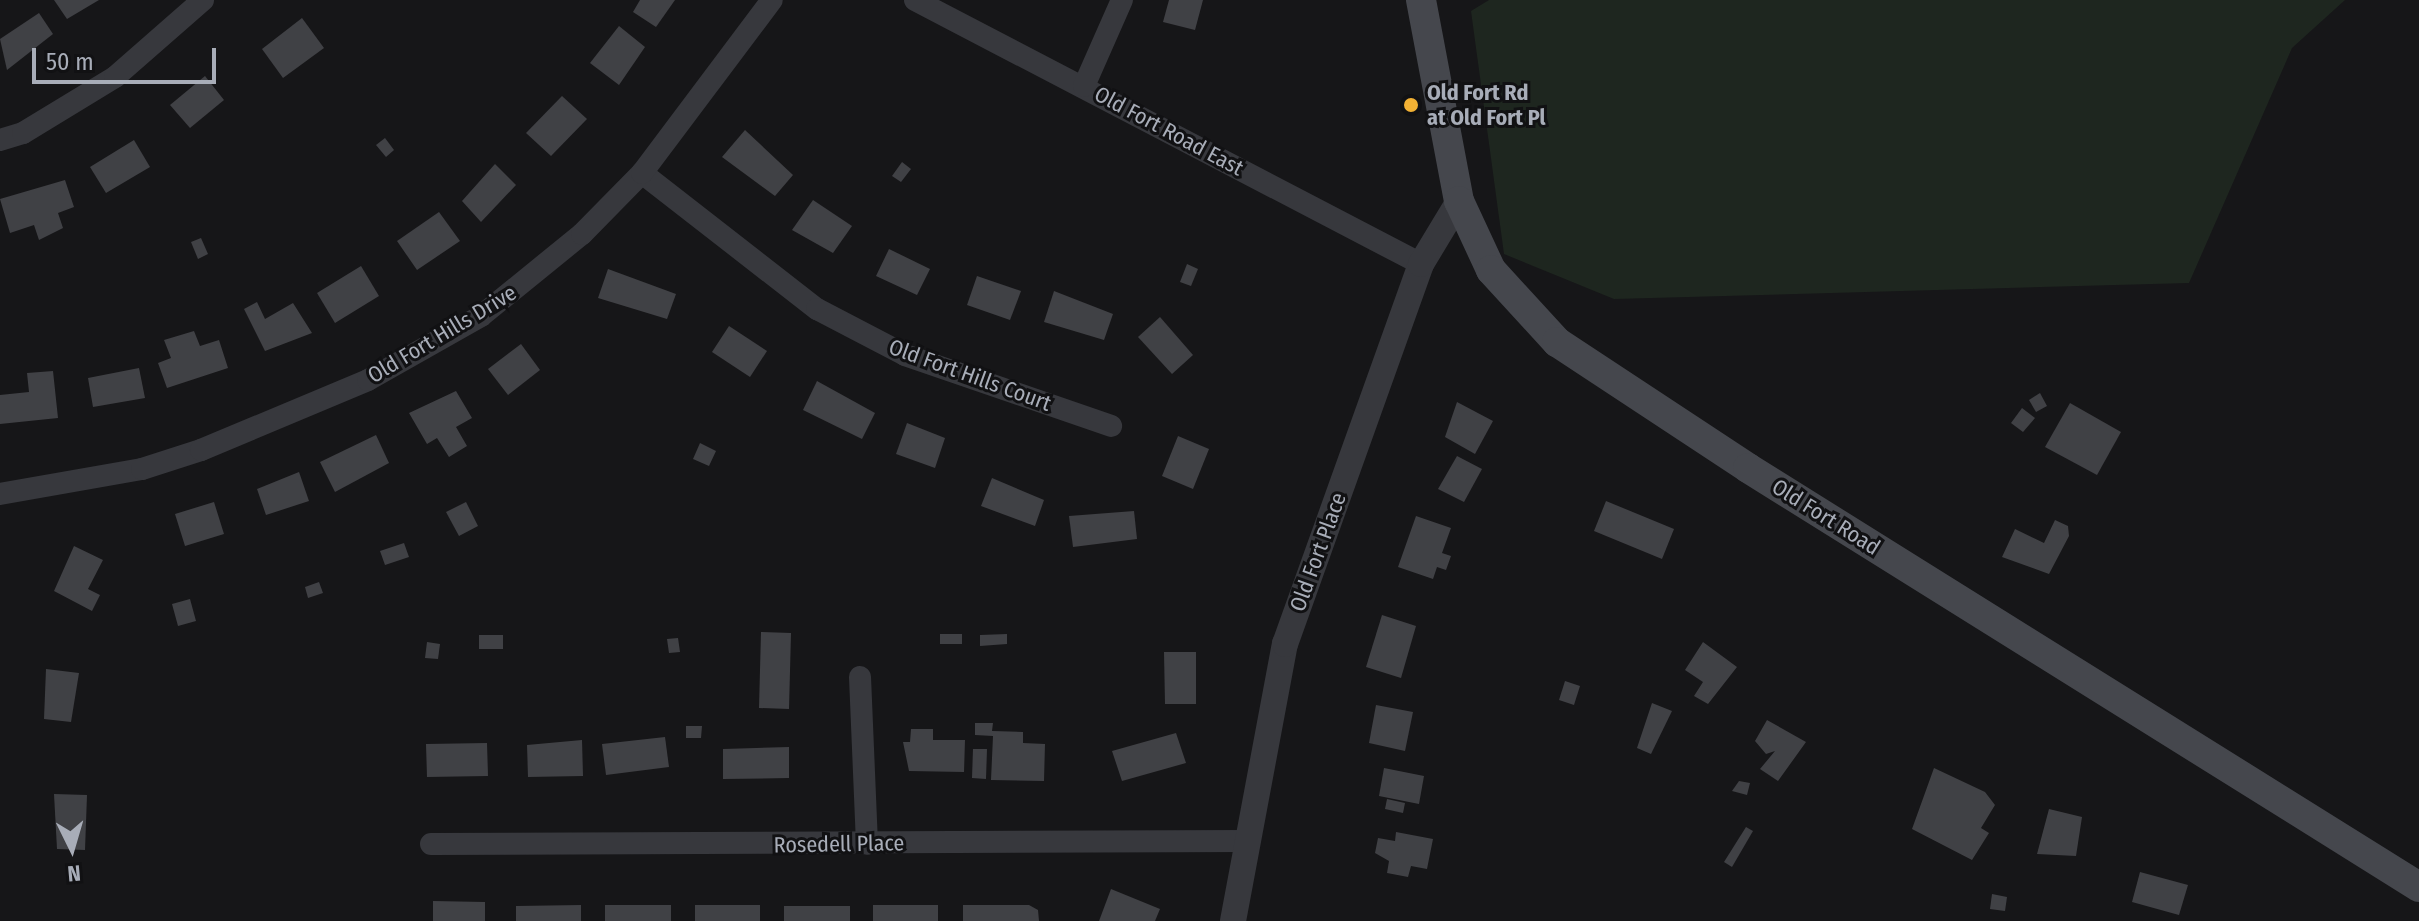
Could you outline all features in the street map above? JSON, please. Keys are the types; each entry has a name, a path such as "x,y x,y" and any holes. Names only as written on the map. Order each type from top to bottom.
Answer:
{"main road":[{"name":"Old Fort Road","path":"1421,0 1459,201 1505,289 1590,366 2419,887"}],"street":[{"path":"0,140 23,133 115,77 203,0"},
{"name":"Old Fort Hills Drive","path":"0,494 142,469 368,380 525,284 642,173 772,0"},
{"name":"Old Fort Road East","path":"915,0 1421,264"},
{"path":"1084,86 1122,0"},
{"name":"Old Fort Hills Court","path":"642,173 817,309 905,355 1111,426"},
{"name":"Old Fort Place","path":"1233,921 1285,644 1421,264 1459,201"},
{"path":"860,677 867,844"},
{"name":"Rosedell Place","path":"431,844 1248,841"}],"shaded area":[{"path":"1489,0 2345,0 2292,48 2189,283 1614,299 1504,254 1471,11"}],"building":[{"path":"54,0 99,0 67,19"},
{"path":"640,0 675,0 656,27 633,12"},
{"path":"1169,0 1203,0 1195,30 1163,22"},
{"path":"39,13 53,34 7,70 0,39"},
{"path":"302,18 324,48 283,78 262,49"},
{"path":"619,26 645,47 619,85 590,63"},
{"path":"205,76 224,100 190,128 170,105"},
{"path":"562,96 587,119 551,156 526,133"},
{"path":"745,130 793,175 775,196 722,157"},
{"path":"385,138 394,150 386,157 376,145"},
{"path":"134,140 150,167 106,193 90,167"},
{"path":"902,162 911,169 901,182 892,176"},
{"path":"495,164 516,185 481,222 462,201"},
{"path":"65,180 74,207 58,213 63,228 39,240 34,225 10,233 0,199"},
{"path":"813,200 852,226 833,253 792,230"},
{"path":"439,212 460,241 417,270 397,241"},
{"path":"201,238 208,254 198,259 191,242"},
{"path":"889,249 930,269 917,295 876,276"},
{"path":"1187,264 1198,269 1191,286 1180,282"},
{"path":"361,266 379,296 335,323 317,293"},
{"path":"608,269 676,294 667,319 598,298"},
{"path":"977,276 1021,291 1010,320 967,305"},
{"path":"1054,291 1113,314 1104,340 1044,322"},
{"path":"257,302 265,319 293,303 312,333 265,351 244,309"},
{"path":"1160,317 1193,355 1172,374 1138,337"},
{"path":"729,326 767,351 750,377 712,352"},
{"path":"194,331 200,346 219,340 228,368 167,388 158,363 171,358 164,340"},
{"path":"521,344 540,370 508,395 488,369"},
{"path":"139,368 145,398 93,407 88,378"},
{"path":"53,371 58,418 0,424 0,395 29,392 27,373"},
{"path":"817,381 875,413 862,439 803,410"},
{"path":"456,391 472,418 456,427 467,446 449,457 437,438 427,444 409,413"},
{"path":"2040,393 2047,406 2036,412 2029,400"},
{"path":"1457,402 1493,421 1475,454 1445,437"},
{"path":"2070,403 2121,432 2097,475 2045,447"},
{"path":"2022,408 2035,418 2023,432 2011,423"},
{"path":"907,423 945,438 935,468 896,454"},
{"path":"376,435 389,463 335,492 320,462"},
{"path":"1178,436 1209,449 1193,489 1162,476"},
{"path":"700,443 716,451 709,466 693,459"},
{"path":"1457,456 1482,469 1464,502 1438,489"},
{"path":"299,472 309,501 266,515 257,489"},
{"path":"992,478 1044,500 1035,526 981,506"},
{"path":"1606,501 1674,529 1662,559 1594,531"},
{"path":"214,502 224,534 185,546 175,514"},
{"path":"466,502 478,526 459,536 446,512"},
{"path":"1134,511 1137,539 1073,547 1069,516"},
{"path":"1416,516 1451,528 1442,553 1451,556 1446,570 1437,567 1433,579 1398,567"},
{"path":"2055,520 2068,526 2069,536 2049,574 2002,557 2015,529 2044,543"},
{"path":"404,543 409,557 385,565 380,551"},
{"path":"74,546 103,560 88,589 100,595 92,611 54,591"},
{"path":"319,582 323,593 308,598 305,587"},
{"path":"190,599 196,621 178,626 172,604"},
{"path":"1382,615 1416,626 1401,678 1366,667"},
{"path":"761,632 791,633 789,709 759,708"},
{"path":"940,634 962,634 962,644 940,644"},
{"path":"1007,634 1007,644 980,646 980,635"},
{"path":"479,635 503,635 503,649 479,649"},
{"path":"678,638 680,652 669,653 667,639"},
{"path":"427,642 440,644 438,659 425,658"},
{"path":"1703,642 1737,667 1708,704 1694,696 1703,682 1685,670"},
{"path":"1164,652 1196,652 1196,704 1165,704"},
{"path":"46,669 79,673 71,722 44,719"},
{"path":"1565,681 1580,686 1574,705 1559,700"},
{"path":"1652,703 1672,711 1651,754 1637,748"},
{"path":"1376,705 1413,712 1405,751 1369,743"},
{"path":"1767,720 1806,742 1778,781 1760,769 1775,751 1766,754 1755,741"},
{"path":"975,723 993,723 992,731 1023,732 1023,743 1045,744 1044,781 991,780 993,736 975,735"},
{"path":"686,726 702,726 701,738 686,738"},
{"path":"911,729 933,729 933,740 965,740 964,772 909,771 903,742 910,742"},
{"path":"1176,733 1186,763 1122,781 1112,751"},
{"path":"665,737 669,767 606,775 602,744"},
{"path":"582,740 583,776 528,777 527,745"},
{"path":"487,743 488,776 427,777 426,744"},
{"path":"789,747 789,778 723,779 723,749"},
{"path":"973,749 987,749 986,779 972,778"},
{"path":"1384,768 1424,776 1419,804 1379,796"},
{"path":"1934,768 1985,792 1995,805 1981,828 1989,833 1972,860 1912,829"},
{"path":"1739,781 1750,783 1747,795 1732,791"},
{"path":"54,794 87,795 85,850 57,849"},
{"path":"1387,799 1405,803 1403,813 1385,809"},
{"path":"2049,809 2082,817 2076,856 2037,854"},
{"path":"1746,827 1753,831 1732,867 1724,862"},
{"path":"1396,832 1433,839 1427,869 1411,866 1408,877 1387,873 1389,861 1375,853 1378,838 1395,841"},
{"path":"2140,872 2188,885 2179,915 2132,902"},
{"path":"1111,889 1160,909 1155,921 1099,921"},
{"path":"1992,894 2007,897 2005,911 1990,909"},
{"path":"433,901 485,902 485,921 433,921"},
{"path":"581,905 581,921 516,921 516,906"},
{"path":"605,905 671,905 671,921 605,921"},
{"path":"695,905 760,905 760,921 695,921"},
{"path":"873,905 938,905 938,921 873,921"},
{"path":"963,905 1029,905 1038,910 1039,921 963,921"},
{"path":"784,906 850,906 850,921 784,921"}],"place":[{"name":"Old Fort Rd at Old Fort Pl","path":"1411,105"}]}
